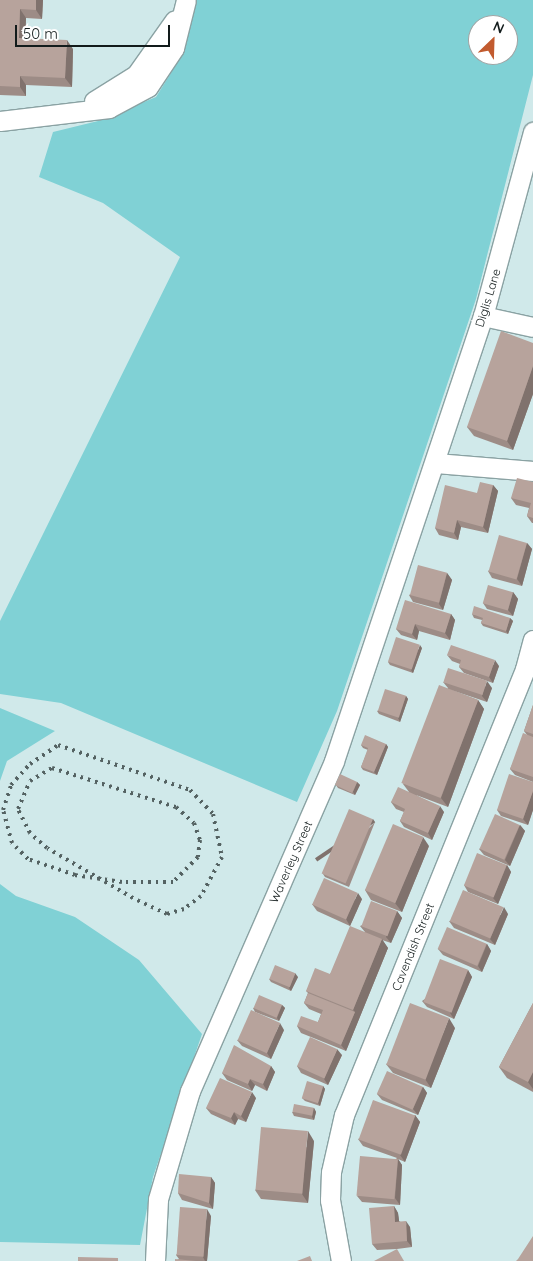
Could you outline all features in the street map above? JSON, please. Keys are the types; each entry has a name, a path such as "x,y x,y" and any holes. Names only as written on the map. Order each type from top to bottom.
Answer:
{"street":[{"path":"0,121 109,108 148,87 174,48 185,0"},
{"name":"Diglis Lane","path":"436,463 483,316 533,132"},
{"path":"483,316 533,327"},
{"path":"436,463 533,471"},
{"name":"Waverley Street","path":"155,1261 158,1199 190,1090 334,761 381,612 436,463"},
{"name":"Cavendish Street","path":"341,1261 330,1200 331,1172 344,1115 526,668 533,640"}],"shaded area":[{"path":"197,0 533,0 533,75 476,299 337,711 297,802 61,703 0,694 0,621 180,257 103,203 39,177 53,132 98,121 156,97 184,52"},
{"path":"0,708 55,731 7,761 0,781"},
{"path":"0,884 16,896 75,917 139,960 202,1034 153,1177 140,1245 0,1242"}],"building":[{"path":"0,0 36,0 36,10 20,9 19,38 67,40 65,78 20,76 20,87 0,86"},
{"path":"501,331 533,343 533,366 507,441 467,427"},
{"path":"517,478 533,482 533,518 527,516 531,503 511,498"},
{"path":"480,482 493,485 483,527 457,520 454,533 435,528 445,485 477,493"},
{"path":"499,535 527,543 516,580 489,572"},
{"path":"418,565 447,573 439,603 410,595"},
{"path":"488,585 513,592 508,610 483,603"},
{"path":"405,600 451,614 445,633 415,624 412,634 396,629"},
{"path":"474,606 510,618 506,631 481,623 483,618 472,614"},
{"path":"396,637 420,645 412,669 388,662"},
{"path":"451,645 495,660 489,677 459,667 461,660 447,655"},
{"path":"448,668 487,681 482,695 443,682"},
{"path":"439,685 478,700 441,798 401,783"},
{"path":"385,689 406,696 399,718 378,711"},
{"path":"533,705 533,734 524,731"},
{"path":"523,733 533,737 533,777 510,769"},
{"path":"365,735 386,744 374,772 361,767 368,748 361,745"},
{"path":"340,774 357,782 352,793 335,785"},
{"path":"509,774 533,782 533,791 523,819 497,810"},
{"path":"398,787 440,806 428,833 400,821 405,809 391,802"},
{"path":"349,809 373,819 346,884 322,873"},
{"path":"495,814 520,825 504,860 480,849"},
{"path":"393,824 423,837 395,903 365,890"},
{"path":"477,853 507,865 494,897 464,885"},
{"path":"324,878 358,893 346,920 312,904"},
{"path":"463,890 504,907 490,938 450,921"},
{"path":"371,901 397,911 387,936 361,926"},
{"path":"350,926 382,939 353,1010 306,991 315,968 330,974"},
{"path":"447,927 487,944 477,966 438,949"},
{"path":"440,959 468,970 452,1013 424,1002"},
{"path":"275,965 295,973 290,987 269,979"},
{"path":"308,993 355,1012 341,1045 297,1026 301,1016 318,1022 323,1010 304,1003"},
{"path":"259,995 282,1005 277,1018 254,1008"},
{"path":"410,1003 449,1018 426,1080 386,1065"},
{"path":"533,1003 533,1072 528,1082 499,1067"},
{"path":"251,1010 280,1023 267,1053 238,1040"},
{"path":"310,1037 337,1049 324,1078 297,1066"},
{"path":"234,1045 271,1066 263,1084 250,1079 248,1084 222,1073"},
{"path":"387,1071 423,1087 412,1110 377,1094"},
{"path":"220,1078 252,1092 241,1116 234,1112 231,1118 206,1108"},
{"path":"307,1081 323,1086 318,1103 302,1098"},
{"path":"373,1100 415,1115 401,1155 359,1139"},
{"path":"294,1104 314,1108 312,1116 292,1112"},
{"path":"261,1127 308,1131 302,1194 256,1190"},
{"path":"360,1156 398,1159 394,1199 357,1196"},
{"path":"179,1174 211,1177 209,1203 178,1193"},
{"path":"394,1206 395,1222 406,1221 407,1241 372,1244 369,1208"},
{"path":"180,1207 207,1209 204,1257 177,1255"},
{"path":"533,1236 533,1261 516,1261 518,1259"},
{"path":"397,1249 404,1261 374,1261"},
{"path":"310,1256 312,1261 297,1261"},
{"path":"78,1257 118,1258 118,1261 78,1261"},
{"path":"175,1259 196,1261 175,1261"}],"railway":[{"path":"133,898 47,848 30,833 18,809 30,781 52,768 176,807 194,823 200,840 198,857 173,882 122,882 75,875 28,859 12,843 3,810 11,785 30,764 58,745 190,790 213,814 222,857 201,896 184,909 167,914 133,898"}]}
